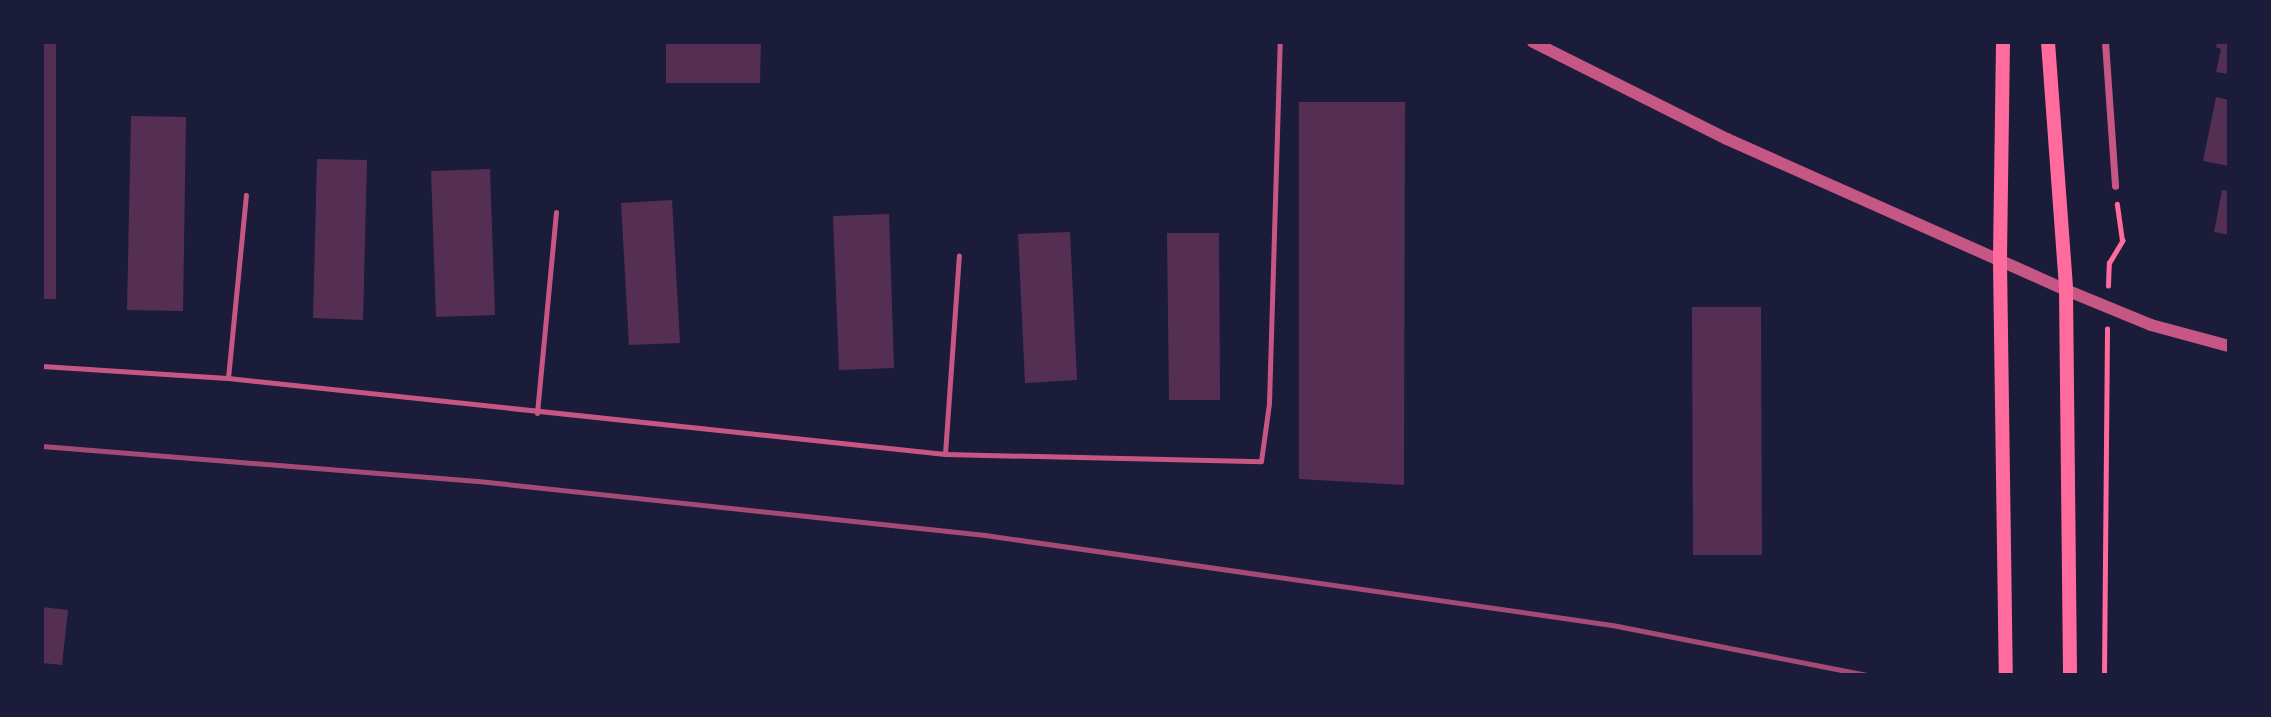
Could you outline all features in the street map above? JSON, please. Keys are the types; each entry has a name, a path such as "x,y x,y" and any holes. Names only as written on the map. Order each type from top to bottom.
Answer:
{"main road":[{"path":"2003,42 2000,261 2006,675"},
{"path":"2048,42 2066,290 2070,675"}],"street":[{"path":"1533,42 1727,139 2066,290 2151,325 2229,346"},
{"path":"2105,42 2115,186"}],"lane":[{"path":"42,366 228,378 537,413 945,454 1261,461 1269,402 1280,42"},
{"path":"228,378 246,195"},
{"path":"537,413 556,212"},
{"path":"945,454 959,255"}],"path":[{"path":"2104,675 2107,307 2109,263 2122,241 2115,186"}],"building":[{"path":"42,42 56,42 56,299 42,299"},
{"path":"666,42 761,42 760,83 666,83"},
{"path":"2217,42 2229,42 2229,74 2216,72 2221,49 2216,47"},
{"path":"2216,97 2229,100 2229,166 2203,161"},
{"path":"1299,102 1405,102 1404,485 1299,479"},
{"path":"131,116 186,117 183,311 127,310"},
{"path":"317,159 367,160 363,320 313,318"},
{"path":"490,169 495,315 436,317 431,171"},
{"path":"2222,190 2229,191 2229,235 2214,232"},
{"path":"672,200 680,343 629,345 621,203"},
{"path":"889,214 894,368 839,370 833,216"},
{"path":"1070,232 1077,380 1025,383 1018,234"},
{"path":"1167,233 1219,233 1220,400 1169,400"},
{"path":"1692,307 1761,307 1762,555 1693,555"},
{"path":"42,607 68,610 62,665 42,663"}],"railway":[{"path":"42,446 478,481 985,535 1612,625 1868,675"}]}
